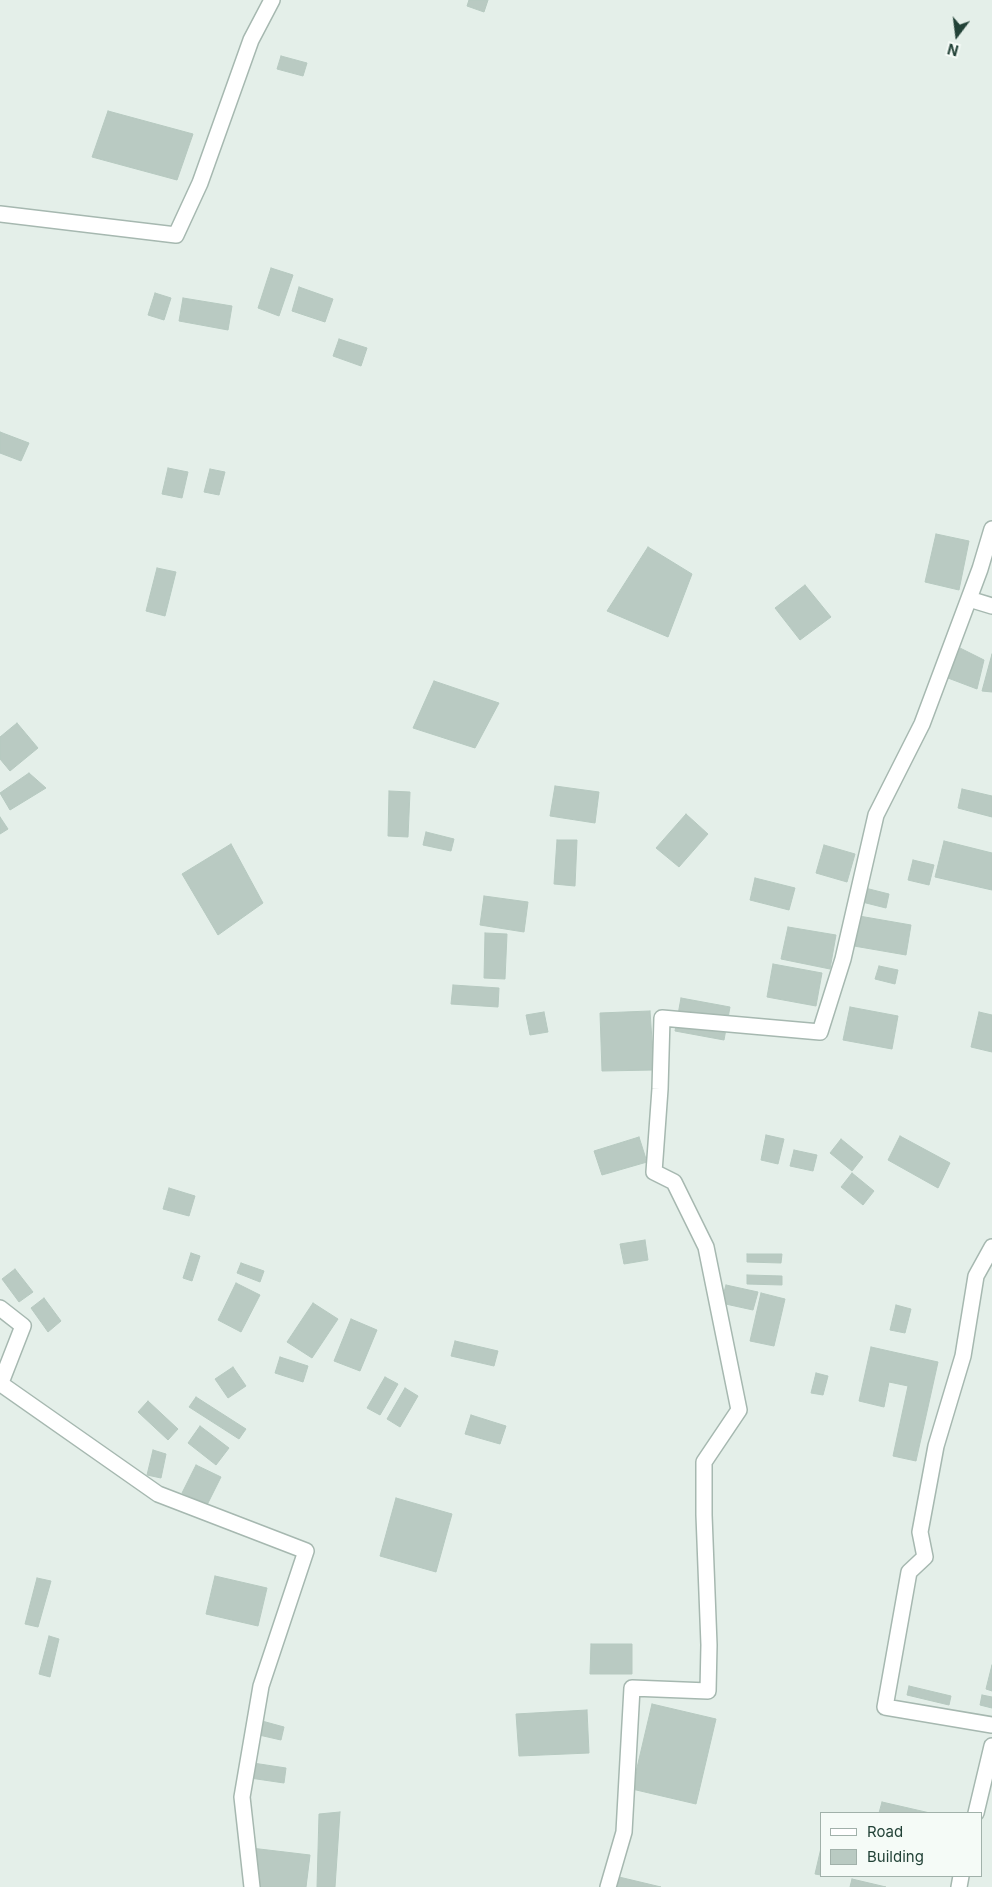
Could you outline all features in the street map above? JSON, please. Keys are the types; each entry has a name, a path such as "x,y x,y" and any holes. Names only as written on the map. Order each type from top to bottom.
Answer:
{"street":[{"path":"0,214 176,235 200,183 252,40 272,0"},
{"path":"608,1887 624,1832 632,1688 708,1691 709,1645 704,1462 739,1410 706,1246 674,1182 654,1172 660,1088 662,1018 820,1032 842,959 876,815 922,724 980,569 992,529"},
{"path":"969,599 992,606"},
{"path":"992,1247 976,1276 963,1356 936,1446 920,1532 925,1558 909,1572 885,1707 992,1725"},
{"path":"0,1308 23,1326 0,1384 158,1494 306,1551 261,1686 242,1797 252,1887"},
{"path":"976,1812 992,1746"}],"building":[{"path":"469,0 488,0 484,12 467,6"},
{"path":"281,56 307,63 303,76 277,69"},
{"path":"108,111 193,134 177,180 92,157"},
{"path":"271,268 293,275 279,316 258,308"},
{"path":"299,287 333,299 325,322 292,311"},
{"path":"155,293 171,298 164,320 148,315"},
{"path":"183,298 232,306 228,330 179,321"},
{"path":"339,339 367,348 361,366 333,356"},
{"path":"0,432 29,443 21,461 0,453"},
{"path":"168,468 188,472 182,498 162,494"},
{"path":"210,469 225,472 219,495 204,492"},
{"path":"936,534 969,541 959,590 925,582"},
{"path":"648,547 692,574 668,637 607,611"},
{"path":"157,568 176,572 165,616 146,611"},
{"path":"805,585 831,617 800,640 775,608"},
{"path":"952,644 984,660 977,689 948,678"},
{"path":"992,654 992,692 982,691"},
{"path":"434,681 499,703 475,748 413,728"},
{"path":"17,723 38,748 10,771 0,759 0,737"},
{"path":"29,773 46,788 10,810 0,793"},
{"path":"555,786 599,792 595,823 550,816"},
{"path":"962,789 992,796 992,817 958,808"},
{"path":"389,791 410,792 408,837 388,836"},
{"path":"686,814 708,834 679,867 656,848"},
{"path":"0,817 8,829 0,834"},
{"path":"426,832 454,839 451,851 423,845"},
{"path":"557,840 577,840 575,886 554,884"},
{"path":"944,841 992,853 992,890 935,877"},
{"path":"231,844 263,903 218,935 182,874"},
{"path":"824,845 855,854 847,882 816,873"},
{"path":"913,860 934,865 929,885 908,880"},
{"path":"755,878 795,888 789,910 750,900"},
{"path":"865,888 889,894 886,908 862,902"},
{"path":"484,896 528,902 524,932 480,925"},
{"path":"859,916 911,925 906,955 854,946"},
{"path":"788,927 836,935 830,969 781,959"},
{"path":"485,933 507,934 505,979 484,978"},
{"path":"773,964 822,973 816,1006 767,997"},
{"path":"879,966 898,970 895,984 875,979"},
{"path":"453,985 499,988 498,1007 451,1004"},
{"path":"681,998 730,1007 724,1040 675,1031"},
{"path":"850,1007 898,1016 892,1049 843,1040"},
{"path":"650,1011 654,1070 602,1071 600,1013"},
{"path":"544,1012 548,1032 530,1035 526,1015"},
{"path":"979,1012 992,1015 992,1052 971,1047"},
{"path":"766,1135 784,1139 778,1164 761,1160"},
{"path":"900,1136 950,1163 938,1188 888,1160"},
{"path":"639,1137 647,1162 602,1175 594,1151"},
{"path":"841,1139 863,1157 852,1171 830,1153"},
{"path":"794,1150 817,1155 813,1171 790,1166"},
{"path":"852,1173 874,1191 863,1205 841,1187"},
{"path":"169,1188 195,1196 189,1216 163,1209"},
{"path":"645,1240 648,1260 624,1264 620,1244"},
{"path":"191,1253 200,1256 192,1281 183,1278"},
{"path":"747,1254 782,1254 781,1263 747,1262"},
{"path":"241,1263 264,1271 260,1282 237,1273"},
{"path":"15,1269 33,1292 19,1302 2,1279"},
{"path":"747,1275 782,1276 782,1285 747,1284"},
{"path":"236,1283 260,1295 241,1332 218,1320"},
{"path":"726,1285 758,1292 753,1310 721,1303"},
{"path":"761,1293 785,1299 774,1346 750,1341"},
{"path":"44,1298 61,1321 48,1332 31,1308"},
{"path":"313,1303 338,1319 312,1358 287,1342"},
{"path":"896,1305 911,1309 905,1333 890,1330"},
{"path":"351,1319 377,1330 360,1371 334,1361"},
{"path":"455,1341 498,1351 494,1366 451,1356"},
{"path":"871,1347 938,1362 916,1461 893,1456 908,1386 889,1382 884,1407 859,1401"},
{"path":"280,1357 308,1366 303,1382 275,1373"},
{"path":"233,1367 246,1386 228,1398 215,1379"},
{"path":"816,1373 828,1376 823,1395 811,1393"},
{"path":"385,1377 398,1384 380,1415 367,1408"},
{"path":"405,1388 418,1396 400,1427 387,1419"},
{"path":"196,1397 246,1429 239,1439 189,1407"},
{"path":"148,1401 178,1429 168,1440 138,1412"},
{"path":"471,1415 506,1426 500,1444 465,1434"},
{"path":"200,1426 229,1448 216,1465 188,1443"},
{"path":"153,1450 166,1454 161,1478 147,1475"},
{"path":"196,1465 221,1477 207,1505 182,1493"},
{"path":"396,1498 452,1514 436,1572 380,1556"},
{"path":"215,1576 267,1588 258,1626 206,1614"},
{"path":"37,1578 51,1581 38,1627 25,1624"},
{"path":"49,1636 59,1639 50,1677 39,1674"},
{"path":"591,1644 632,1644 632,1674 590,1674"},
{"path":"992,1665 992,1691 986,1689"},
{"path":"909,1686 951,1696 949,1705 907,1695"},
{"path":"982,1695 992,1697 992,1708 980,1705"},
{"path":"652,1704 716,1719 696,1804 632,1789"},
{"path":"587,1710 589,1753 519,1756 516,1714"},
{"path":"262,1721 284,1727 281,1740 259,1735"},
{"path":"253,1763 286,1768 284,1783 250,1778"},
{"path":"882,1802 926,1812 879,1812"},
{"path":"340,1812 335,1887 317,1887 319,1814"},
{"path":"251,1848 310,1855 306,1887 246,1887"},
{"path":"820,1852 820,1875 815,1874"},
{"path":"619,1877 661,1887 617,1887"},
{"path":"852,1879 886,1887 850,1887"}]}
